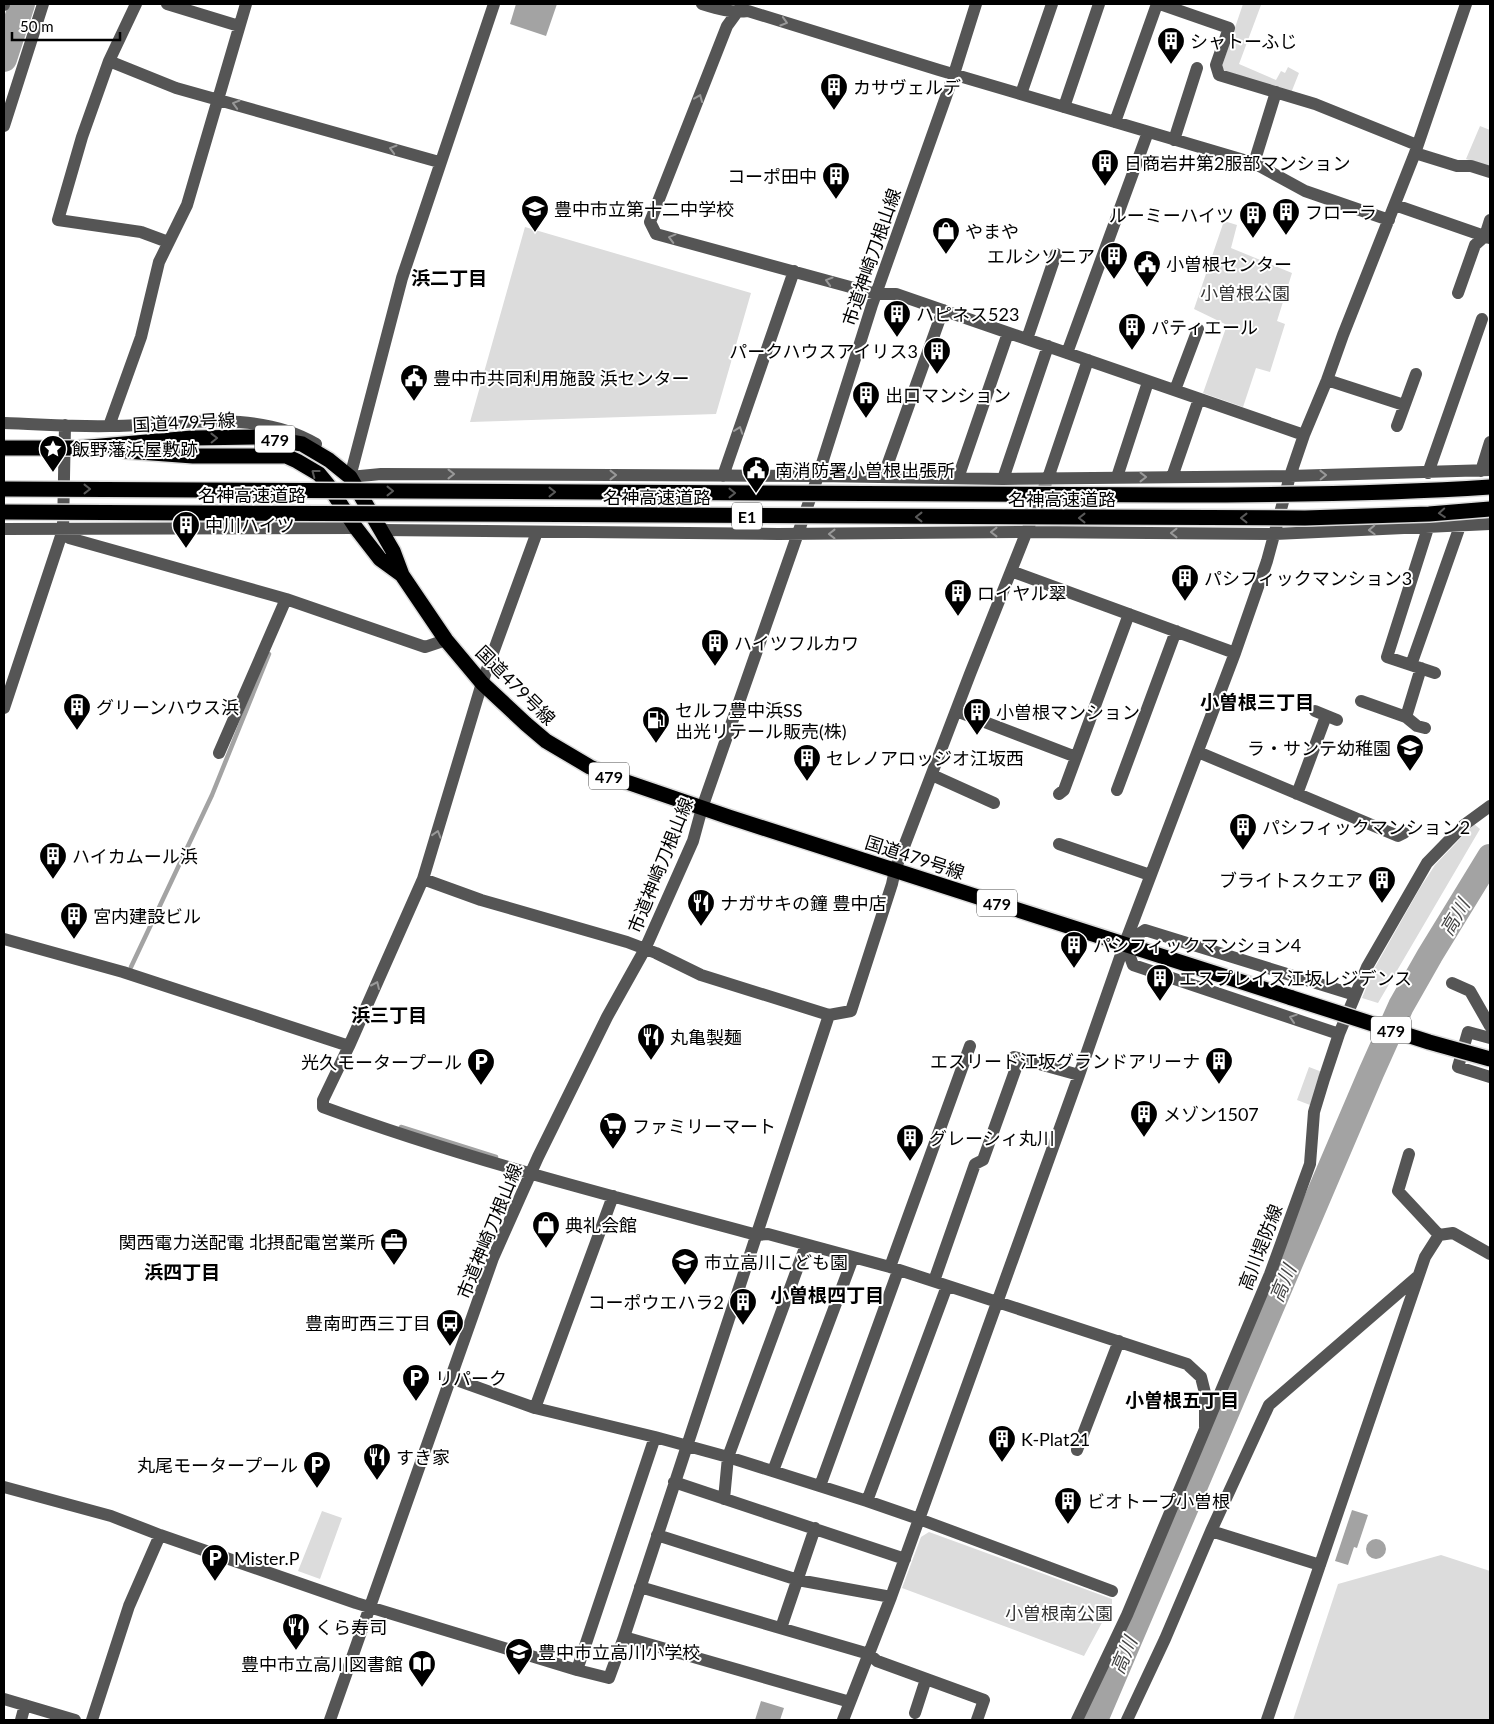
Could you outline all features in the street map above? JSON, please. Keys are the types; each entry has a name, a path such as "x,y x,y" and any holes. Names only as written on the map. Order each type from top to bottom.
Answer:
{"highway":[{"name":"国道479号線","path":"78,448 192,438 263,437 302,444 329,460 350,477 393,551 402,575 446,640 482,683 546,741 590,767 615,778 702,808 1428,1042 1490,1059"},
{"name":"国道479号線","path":"4,448 78,448 193,456 286,456 319,474 380,559 402,575"},
{"name":"名神高速道路","path":"4,489 1303,495 1421,492 1490,487"},
{"name":"名神高速道路","path":"4,512 1305,518 1429,514 1490,509"}],"street":[{"path":"4,126 43,4"},
{"path":"136,4 109,61 82,137 58,220 141,232 168,242"},
{"path":"167,4 239,26"},
{"path":"109,426 141,336 159,262 187,205 246,4"},
{"path":"350,477 402,278 494,4"},
{"path":"702,4 725,11 740,8 748,12 1254,163 1305,191 1390,220"},
{"name":"市道神崎刀根山線","path":"330,1720 493,1258 530,1173 607,1017 645,949 693,841 702,808 818,476 876,294 954,74 976,4"},
{"path":"1021,94 1052,4"},
{"path":"1064,107 1099,4"},
{"path":"1115,122 1158,4 1229,28 1216,65 1219,75 1315,104 1457,166 1471,166 1490,172"},
{"path":"843,1720 905,1559 1150,875 1236,653 1275,534 1290,476 1304,435 1328,380 1343,335 1390,220 1416,149 1463,4"},
{"path":"740,8 727,26 650,222 656,234 876,294 896,294 1304,435"},
{"path":"109,61 176,88 440,162"},
{"path":"1174,140 1197,68"},
{"path":"1254,163 1276,92"},
{"path":"1067,353 1148,132"},
{"path":"1395,205 1488,237"},
{"path":"1488,237 1490,220"},
{"path":"1458,293 1475,245 1488,237"},
{"path":"1027,339 1056,254"},
{"path":"723,476 794,271"},
{"path":"883,477 943,310"},
{"path":"1428,473 1482,319"},
{"path":"1175,390 1198,329"},
{"path":"958,478 1008,332"},
{"path":"1003,479 1048,346"},
{"path":"423,879 481,900 645,949 701,975 830,1015 851,1010 892,884 894,870 1048,478 1088,360"},
{"path":"1397,426 1416,374"},
{"path":"1328,380 1404,405"},
{"path":"1117,477 1148,382"},
{"path":"1172,477 1199,399"},
{"path":"4,423 109,426 194,422 254,424 298,434 329,454 350,477"},
{"path":"4,708 63,530 65,425"},
{"path":"350,477 381,474 818,476 1003,479 1428,473 1486,471 1490,442"},
{"path":"381,530 797,534 1026,532 1275,534 1490,524"},
{"path":"1406,717 1416,667 1460,526"},
{"path":"4,529 356,528"},
{"path":"1428,528 1387,657 1435,673"},
{"path":"63,530 68,538 286,599 425,647 446,640"},
{"path":"537,532 482,683 423,879 323,1100 323,1108 530,1173 758,1235 768,1234 894,1269 1187,1364 1201,1377 1205,1393 1205,1427"},
{"path":"1011,571 1236,653"},
{"path":"219,753 286,599"},
{"path":"1058,794 1064,790 1129,614"},
{"path":"1117,790 1176,631"},
{"path":"1361,701 1406,717 1417,726 1425,728"},
{"path":"956,711 1076,758"},
{"path":"1297,794 1326,716"},
{"path":"1198,752 1398,836 1404,833"},
{"path":"932,775 994,803"},
{"name":"高川堤防線","path":"1077,1720 1127,1615 1270,1274 1310,1164 1314,1112 1339,1034 1367,967 1426,863 1464,825 1490,806"},
{"path":"1060,844 1150,875"},
{"path":"1125,943 1145,930 1355,995"},
{"path":"4,939 123,972 349,1046"},
{"path":"1125,943 1133,965 1339,1034"},
{"path":"1452,983 1470,991 1490,1026"},
{"path":"4,1487 111,1516 160,1535 370,1607 609,1678 830,1015"},
{"path":"1490,1038 1468,1032 1458,1067 1490,1077"},
{"path":"820,1486 970,1046"},
{"path":"934,1281 975,1164 982,1160 1015,1063 1079,1075"},
{"path":"1409,1154 1398,1191 1439,1235"},
{"path":"535,1408 612,1196"},
{"path":"1267,1720 1425,1257 1439,1235 1453,1233 1490,1254"},
{"path":"724,1499 728,1457 806,1245"},
{"path":"773,1471 853,1258"},
{"path":"1127,1720 1269,1405 1417,1278"},
{"path":"867,1501 947,1286"},
{"path":"1077,1450 1119,1341"},
{"path":"451,1378 535,1408 728,1457 867,1501 1112,1591"},
{"path":"577,1670 655,1437"},
{"path":"674,1482 905,1559"},
{"path":"781,1628 815,1528"},
{"path":"1211,1531 1320,1565"},
{"path":"92,1720 129,1606 160,1535"},
{"path":"657,1535 798,1580 891,1597"},
{"path":"640,1587 869,1654 877,1661 984,1700 977,1720"},
{"path":"624,1637 850,1702"},
{"path":"915,1713 926,1679"},
{"path":"4,1699 75,1720"},
{"path":"20,1720 25,1705"}],"green space":[{"path":"1243,4 1261,5 1239,64 1276,80 1281,71 1285,73 1288,67 1299,73 1291,93 1225,73 1222,66"},
{"path":"1480,126 1490,130 1490,167 1466,159"},
{"name":"小曽根公園","path":"1224,221 1237,225 1231,248 1292,273 1277,321 1285,324 1270,372 1256,368 1243,407 1203,393 1227,325 1194,309"},
{"path":"525,227 751,293 716,414 470,422"},
{"path":"1474,824 1480,829 1378,1003 1362,998 1374,969 1420,888 1435,865"},
{"path":"1309,1067 1322,1072 1310,1105 1297,1100"},
{"path":"322,1511 342,1518 320,1579 298,1571"},
{"name":"小曽根南公園","path":"929,1532 1112,1599 1112,1604 1084,1656 902,1588 921,1537"},
{"path":"1441,1555 1490,1571 1490,1720 1293,1720 1338,1584"}],"shaded area":[{"path":"516,4 557,4 546,36 510,24"},
{"path":"1352,1510 1368,1515 1357,1548 1354,1547 1348,1565 1335,1561"},
{"path":"1376,1539 1383,1542 1386,1549 1383,1556 1376,1559 1369,1556 1366,1549 1369,1542"},
{"path":"761,1701 784,1708 780,1720 755,1720"}],"waterway":[{"path":"4,59 22,4"},
{"path":"131,967 212,795 269,654"},
{"name":"高川","path":"1095,1720 1401,1006 1490,857"},
{"path":"401,1127 496,1157"}],"place":[{"name":"シャトーふじ","path":"1171,65"},
{"name":"カサヴェルデ","path":"834,111"},
{"name":"日商岩井第2服部マンション","path":"1105,187"},
{"name":"コーポ田中","path":"836,200"},
{"name":"豊中市立第十二中学校","path":"535,233"},
{"name":"フローラ","path":"1286,236"},
{"name":"ルーミーハイツ","path":"1253,239"},
{"name":"やまや","path":"946,255"},
{"name":"エルシソニア","path":"1114,280"},
{"name":"小曽根センター","path":"1147,288"},
{"name":"ハピネス523","path":"897,338"},
{"name":"パティエール","path":"1132,351"},
{"name":"パークハウスアイリス3","path":"937,375"},
{"name":"豊中市共同利用施設 浜センター","path":"414,402"},
{"name":"出口マンション","path":"866,419"},
{"name":"飯野藩浜屋敷跡","path":"53,473"},
{"name":"南消防署小曽根出張所","path":"756,494"},
{"name":"中川ハイツ","path":"186,549"},
{"name":"パシフィックマンション3","path":"1185,602"},
{"name":"ロイヤル翠","path":"958,617"},
{"name":"ハイツフルカワ","path":"715,667"},
{"name":"グリーンハウス浜","path":"77,731"},
{"name":"小曽根マンション","path":"977,736"},
{"name":"セルフ豊中浜SS 出光リテール販売(株)","path":"656,744"},
{"name":"ラ・サンテ幼稚園","path":"1410,772"},
{"name":"セレノアロッジオ江坂西","path":"807,782"},
{"name":"パシフィックマンション2","path":"1243,851"},
{"name":"ハイカムール浜","path":"53,880"},
{"name":"ブライトスクエア","path":"1382,904"},
{"name":"ナガサキの鐘 豊中店","path":"701,927"},
{"name":"宮内建設ビル","path":"74,940"},
{"name":"パシフィックマンション4","path":"1074,969"},
{"name":"エスプレイス江坂レジデンス","path":"1160,1002"},
{"name":"丸亀製麺","path":"651,1061"},
{"name":"エスリード江坂グランドアリーナ","path":"1219,1085"},
{"name":"光久モータープール","path":"481,1086"},
{"name":"メゾン1507","path":"1144,1138"},
{"name":"ファミリーマート","path":"613,1150"},
{"name":"グレーシィ丸川","path":"910,1162"},
{"name":"典礼会館","path":"546,1249"},
{"name":"関西電力送配電 北摂配電営業所","path":"394,1266"},
{"name":"市立高川こども園","path":"685,1286"},
{"name":"コーポウエハラ2","path":"743,1326"},
{"name":"豊南町西三丁目","path":"450,1347"},
{"name":"リパーク","path":"416,1402"},
{"name":"K-Plat21","path":"1002,1463"},
{"name":"すき家","path":"377,1481"},
{"name":"丸尾モータープール","path":"317,1489"},
{"name":"ビオトープ小曽根","path":"1068,1525"},
{"name":"Mister.P","path":"215,1582"},
{"name":"くら寿司","path":"296,1651"},
{"name":"豊中市立高川小学校","path":"519,1676"},
{"name":"豊中市立高川図書館","path":"422,1688"}],"district":[{"name":"浜二丁目","path":"449,277"},
{"name":"小曽根三丁目","path":"1257,701"},
{"name":"浜三丁目","path":"389,1014"},
{"name":"浜四丁目","path":"182,1271"},
{"name":"小曽根四丁目","path":"827,1294"},
{"name":"小曽根五丁目","path":"1182,1399"}]}
